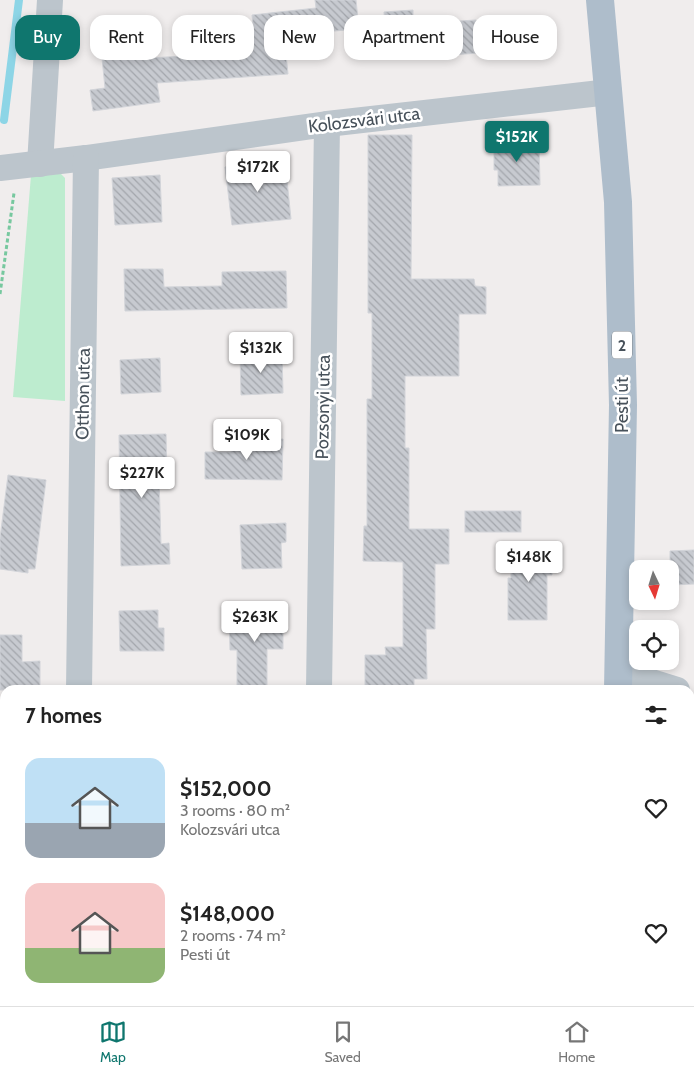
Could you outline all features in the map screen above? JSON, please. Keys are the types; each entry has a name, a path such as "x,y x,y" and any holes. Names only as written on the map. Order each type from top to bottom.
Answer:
{"main road":[{"name":"Pesti út","path":"600,0 618,202 623,405 619,681"}],"street":[{"path":"18,166 50,0"},
{"name":"Kolozsvári utca","path":"18,166 327,124 609,92"},
{"name":"Pozsonyi utca","path":"319,685 327,124"},
{"name":"Otthon utca","path":"79,685 86,158"},
{"path":"619,681 645,685"}],"path":[{"path":"0,294 18,166"}],"green space":[{"path":"59,172 65,178 65,401 13,397 31,175"}],"building":[{"path":"315,0 356,0 358,15 344,15 344,30 334,31 334,15 264,15 264,60 287,60 288,74 157,83 160,102 93,111 90,90 105,88 102,60 162,60 162,57 172,57 172,60 254,60 254,15 252,15 316,8"},
{"path":"413,10 413,15 384,15 384,12"},
{"path":"473,20 473,53 463,54 463,21"},
{"path":"368,135 412,135 411,279 474,279 475,286 486,287 486,314 459,314 459,376 405,376 405,448 409,448 409,529 449,529 449,564 435,564 435,629 426,629 427,679 414,679 414,685 365,685 365,655 386,655 385,647 403,647 403,562 363,561 364,526 367,526 367,399 372,399 372,313 368,313"},
{"path":"494,139 518,139 518,144 539,143 540,185 498,186 498,170 494,170"},
{"path":"285,161 291,219 232,225 225,167"},
{"path":"160,175 162,222 115,225 112,178"},
{"path":"124,269 163,269 164,287 222,286 222,272 286,271 287,308 125,311"},
{"path":"282,354 283,393 241,395 240,355"},
{"path":"160,358 161,392 121,394 120,360"},
{"path":"166,434 167,478 159,478 161,544 169,543 170,564 121,566 119,435"},
{"path":"231,439 283,439 282,480 205,479 205,452 231,452"},
{"path":"8,475 46,480 35,569 28,569 28,573 0,569 0,538"},
{"path":"465,511 521,511 521,532 465,532"},
{"path":"286,523 286,542 281,543 282,568 242,569 240,525"},
{"path":"511,547 552,547 552,575 547,575 547,620 508,620 508,578 511,578"},
{"path":"694,550 694,584 679,585 679,560 670,560 670,551"},
{"path":"283,608 283,649 267,649 267,685 237,685 237,650 230,650 229,609"},
{"path":"158,610 158,628 164,628 164,651 120,651 119,611"},
{"path":"0,635 22,635 22,662 40,661 40,685 0,685"}],"waterway":[{"path":"4,120 19,0"}]}
